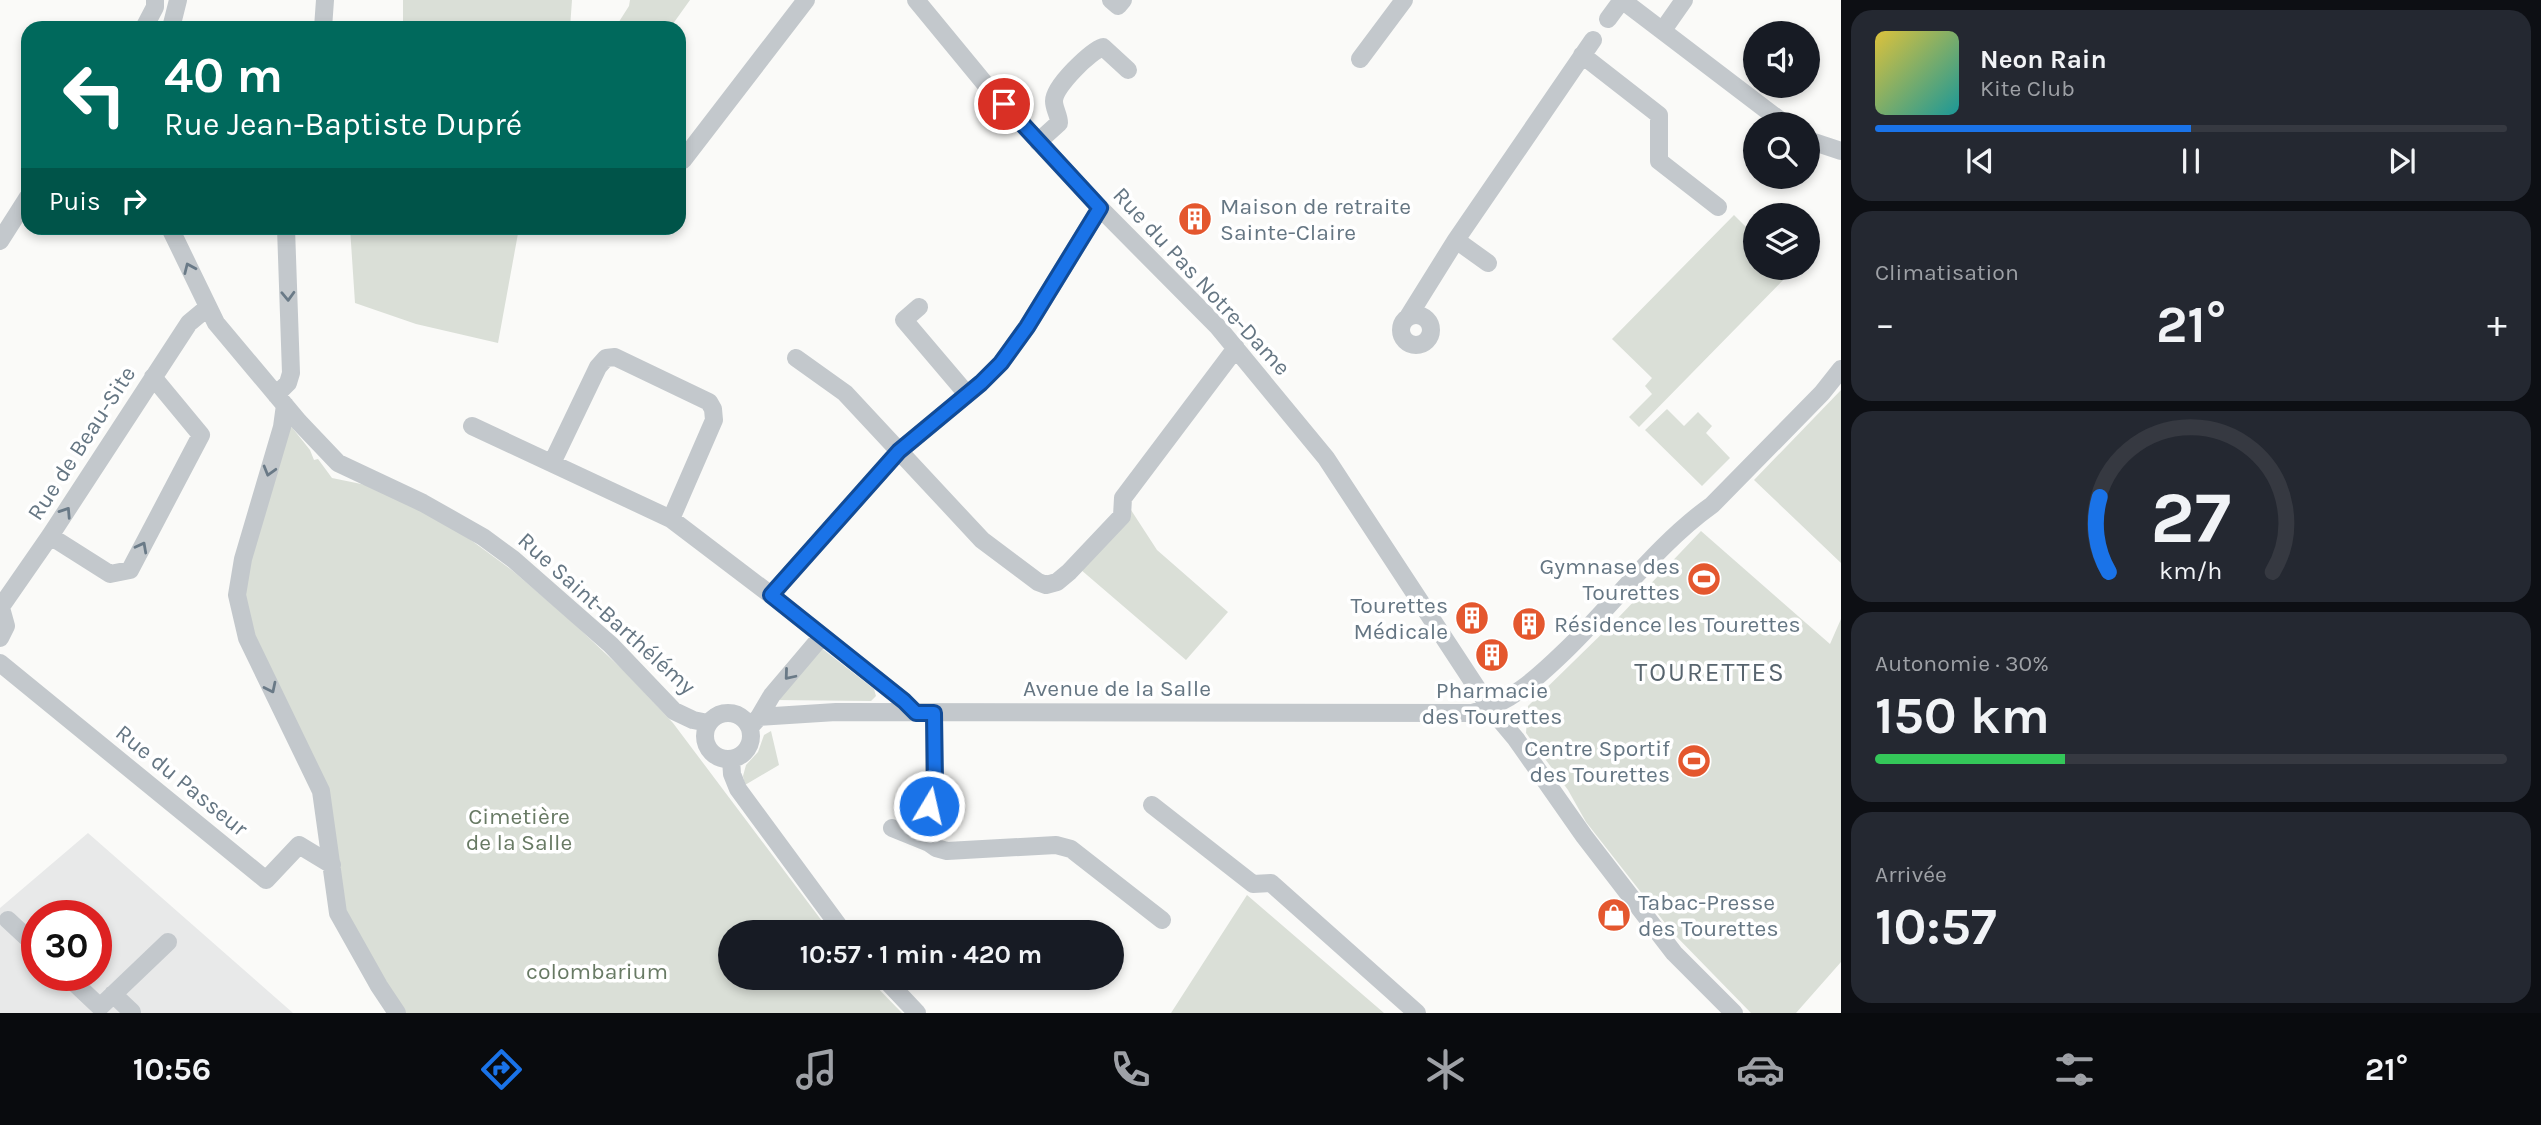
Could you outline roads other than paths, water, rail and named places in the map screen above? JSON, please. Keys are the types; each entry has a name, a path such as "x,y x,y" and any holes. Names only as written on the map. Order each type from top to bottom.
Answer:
{"street":[{"path":"148,21 155,7 155,0"},
{"path":"173,21 178,0"},
{"path":"324,21 326,0"},
{"path":"686,156 806,0"},
{"name":"Rue du Pas Notre-Dame","path":"916,0 986,85 1038,142 1219,327 1326,458 1490,708 1516,739 1584,836 1674,953 1728,1011"},
{"path":"1111,0 1118,6 1123,0"},
{"path":"1360,59 1404,0"},
{"path":"1608,19 1622,0 1769,112"},
{"path":"1663,30 1684,0"},
{"path":"1408,317 1418,315 1427,319 1430,333 1421,344 1399,344 1401,329 1408,317 1457,240 1593,40"},
{"path":"1038,142 1059,123 1054,100 1062,84 1096,51 1103,47 1128,70"},
{"path":"1582,55 1659,116 1659,161 1718,206"},
{"path":"1820,143 1841,151"},
{"path":"0,242 21,208"},
{"path":"771,595 899,451 1001,363 1027,327 1100,208"},
{"name":"Rue Saint-Barthélémy","path":"173,235 216,323 280,400 338,463 423,503 483,537 513,559 611,645 674,710 708,723"},
{"path":"286,235 291,373 280,400 282,427 243,559 237,595 247,639 321,791 338,913 397,1013"},
{"path":"1457,240 1488,263"},
{"path":"919,307 904,320 966,393"},
{"name":"Rue de Beau-Site","path":"0,608 189,323 207,309"},
{"path":"796,358 845,393 982,540 1038,582 1046,585 1057,582 1069,572 1122,516 1123,498 1236,348"},
{"path":"552,463 598,367 606,358 615,357 709,402 713,409 714,420 671,519"},
{"path":"1490,708 1513,696 1545,670 1692,520 1712,505 1822,393 1841,369"},
{"path":"50,536 110,573 130,570 201,436 153,377"},
{"path":"472,426 671,519 771,595 916,713"},
{"path":"0,608 6,626 0,638"},
{"path":"755,722 741,716 720,714 708,723 705,738 710,752 731,759 744,754 755,722 772,695 822,636"},
{"name":"Rue du Passeur","path":"0,663 266,880 299,845 332,865"},
{"name":"Avenue de la Salle","path":"755,722 836,712 1472,713 1490,708"},
{"path":"929,843 923,828 934,791 934,713"},
{"path":"731,759 732,774 738,789 834,920"},
{"path":"1152,805 1253,884 1271,883 1417,1013"},
{"path":"892,828 947,851 1056,845 1071,849 1162,920"},
{"path":"8,920 21,932"},
{"path":"83,991 100,1007 168,942"},
{"path":"895,990 917,1013"},
{"path":"113,994 132,1012"}],"place":[{"name":"Maison de retraite Sainte-Claire","path":"1195,219"},
{"name":"Gymnase des Tourettes","path":"1704,579"},
{"name":"Tourettes Médicale","path":"1472,618"},
{"name":"Résidence les Tourettes","path":"1529,624"},
{"name":"Pharmacie des Tourettes","path":"1492,655"},
{"name":"Centre Sportif des Tourettes","path":"1694,761"},
{"name":"Tabac-Presse des Tourettes","path":"1614,915"}],"district":[{"name":"TOURETTES","path":"1710,672"}],"park label":[{"name":"Cimetière de la Salle","path":"519,829"},
{"name":"colombarium","path":"597,971"}]}
